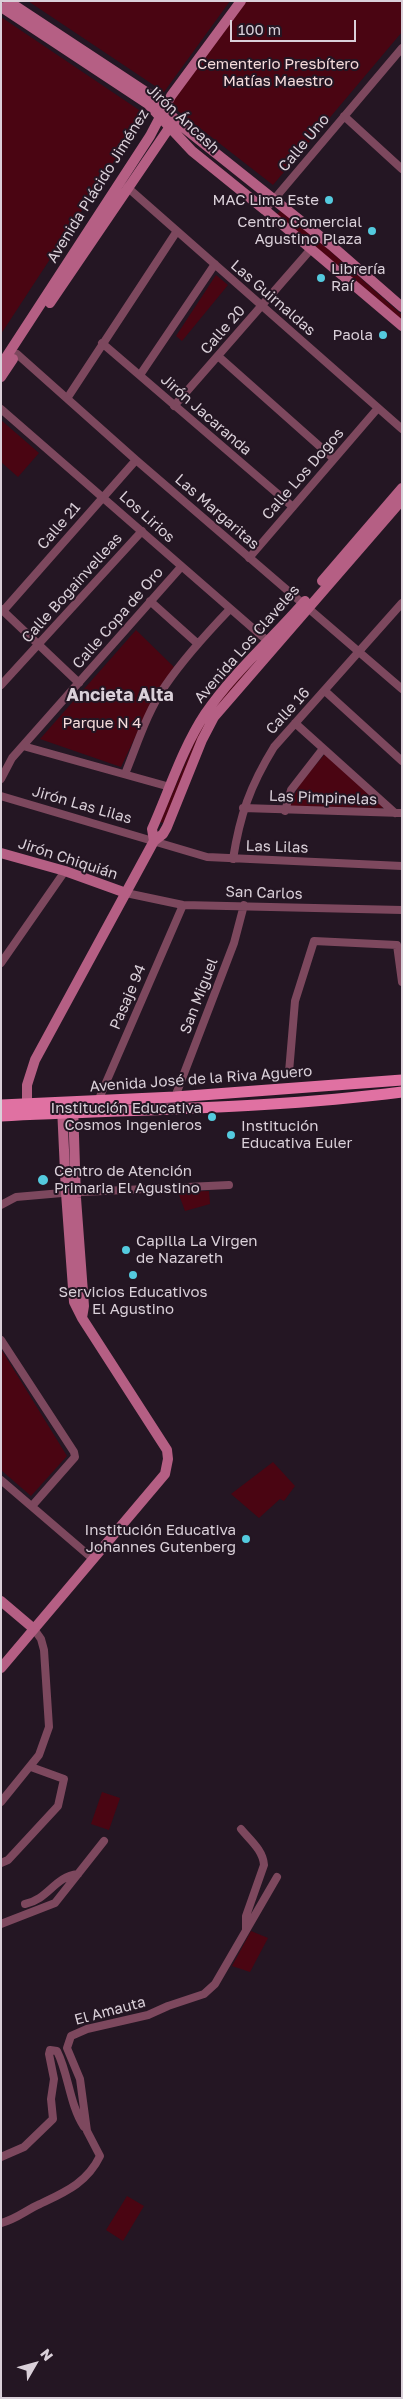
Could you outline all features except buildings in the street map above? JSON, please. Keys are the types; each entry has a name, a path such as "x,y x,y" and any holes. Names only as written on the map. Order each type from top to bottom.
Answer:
{"main road":[{"name":"Avenida José de la Riva Aguero","path":"68,1107 98,1101 133,1104 175,1097 402,1080"},
{"name":"Avenida José de la Riva Aguero","path":"1,1105 27,1109 133,1104 337,1099 402,1092"},
{"name":"Avenida José de la Riva Aguero","path":"1,1116 27,1109"}],"street":[{"name":"Jirón Áncash","path":"8,1 152,96 162,112 168,128 192,151 402,326"},
{"name":"Avenida Plácido Jiménez","path":"1,365 150,136 162,112 241,1"},
{"name":"Jirón Áncash","path":"1,7 136,96 172,116 214,152 274,198 402,307"},
{"name":"Calle Uno","path":"265,210 402,48"},
{"name":"Avenida Plácido Jiménez","path":"1,377 168,128 172,116"},
{"name":"Calle Uno","path":"344,116 402,170"},
{"name":"Las Guirnaldas","path":"127,187 402,429"},
{"path":"68,397 177,231"},
{"name":"Calle 20","path":"174,406 311,249"},
{"path":"140,375 215,264"},
{"name":"Jirón Jacaranda","path":"102,343 293,507"},
{"name":"Las Margaritas","path":"16,354 68,397 136,460 248,558 402,689"},
{"path":"218,356 334,459"},
{"name":"Calle Los Dogos","path":"248,558 378,408"},
{"name":"Los Lirios","path":"1,409 271,644"},
{"name":"Calle 21","path":"2,610 136,460"},
{"name":"Avenida Los Claveles","path":"305,606 402,488"},
{"name":"Avenida Los Claveles","path":"154,841 152,829 192,737 205,714 218,697 271,644 402,500"},
{"name":"Calle Bogainvelleas","path":"1,685 39,646 142,531"},
{"name":"Calle Copa de Oro","path":"1,779 12,758 181,567"},
{"path":"150,602 198,644"},
{"name":"Calle 16","path":"233,859 243,808 261,767 295,723 325,692 402,603"},
{"path":"125,774 153,706 164,687 198,644 230,609"},
{"path":"2,610 79,683"},
{"name":"Avenida Los Claveles","path":"27,1109 27,1085 35,1060 154,841 163,834 167,827 202,740 214,717 271,644"},
{"path":"325,692 402,760"},
{"path":"295,723 322,750 398,813"},
{"path":"23,746 170,788"},
{"path":"285,811 291,790 322,750"},
{"name":"Jirón Las Lilas","path":"1,796 154,841"},
{"name":"Las Pimpinelas","path":"243,808 285,811 398,813"},
{"name":"Las Lilas","path":"154,841 207,856 233,859 402,866"},
{"name":"Jirón Chiquián","path":"1,853 66,871 126,893"},
{"path":"1,963 66,871"},
{"name":"San Carlos","path":"126,893 183,905 402,910"},
{"name":"Pasaje 94","path":"98,1101 183,905"},
{"name":"San Miguel","path":"175,1097 234,943 244,905"},
{"path":"289,1072 295,1000 314,941 397,945 402,982"},
{"path":"1,1668 165,1474 168,1459 167,1450 82,1318 74,1302 76,1262 68,1107"},
{"path":"1,1205 16,1197 230,1185"},
{"path":"1,1340 64,1436 75,1457 32,1506"},
{"path":"1,1480 93,1559"},
{"path":"1,1601 34,1629 41,1639 44,1650 49,1724 39,1755 1,1802"},
{"path":"1,1863 8,1860 58,1806 64,1779 31,1767"},
{"path":"240,1829 257,1847 264,1860 260,1879 246,1916 246,1929"},
{"path":"1,1924 54,1903 104,1841"},
{"path":"25,1904 37,1901 62,1878 78,1874"},
{"name":"El Amauta","path":"1,2223 21,2216 38,2204 61,2195 87,2177 100,2156 87,2131 80,2079 67,2048 71,2036 87,2029 148,2015 204,1994 215,1984 277,1877"},
{"path":"46,1894 54,1903"},
{"path":"1,2156 24,2147 52,2119 51,2099 54,2079 49,2054 50,2050 57,2051 63,2064 72,2101 78,2117 87,2131"}],"green space":[{"name":"Cementerio Presbítero Matías Maestro","path":"28,1 230,1 164,92"},
{"name":"Cementerio Presbítero Matías Maestro","path":"246,1 402,1 402,32 273,185 169,104"},
{"path":"1,17 145,114 1,334"},
{"path":"283,209 402,315 402,324 277,214"},
{"path":"216,275 228,285 182,341 176,336"},
{"path":"1,420 39,453 18,477 1,462"},
{"name":"Parque N 4","path":"136,630 174,667 155,695 121,767 40,739"},
{"path":"267,649 233,690 163,823 160,822 200,729 219,700"},
{"path":"325,754 384,806 382,808 290,806 300,783"},
{"path":"209,1191 210,1204 185,1211 178,1192"},
{"path":"1,1349 67,1456 31,1496 1,1470"},
{"path":"273,1462 295,1486 284,1501 280,1499 259,1518 231,1494"},
{"path":"102,1792 120,1798 109,1830 91,1824"},
{"path":"251,1931 268,1938 250,1972 232,1966"},
{"path":"127,2196 144,2206 123,2241 106,2230"}],"place":[{"name":"MAC Lima Este","path":"329,200"},
{"name":"Centro Comercial Agustino Plaza","path":"372,231"},
{"name":"Librería Raí","path":"321,278"},
{"name":"Paola","path":"383,335"},
{"name":"Institución Educativa Cosmos Ingenieros","path":"212,1117"},
{"name":"Institución Educativa Euler","path":"231,1135"},
{"name":"Centro de Atención Primaria El Agustino","path":"43,1180"},
{"name":"Capilla La Virgen de Nazareth","path":"126,1250"},
{"name":"Servicios Educativos El Agustino","path":"133,1275"},
{"name":"Institución Educativa Johannes Gutenberg","path":"246,1539"}],"district":[{"name":"Ancieta Alta","path":"120,695"}]}
